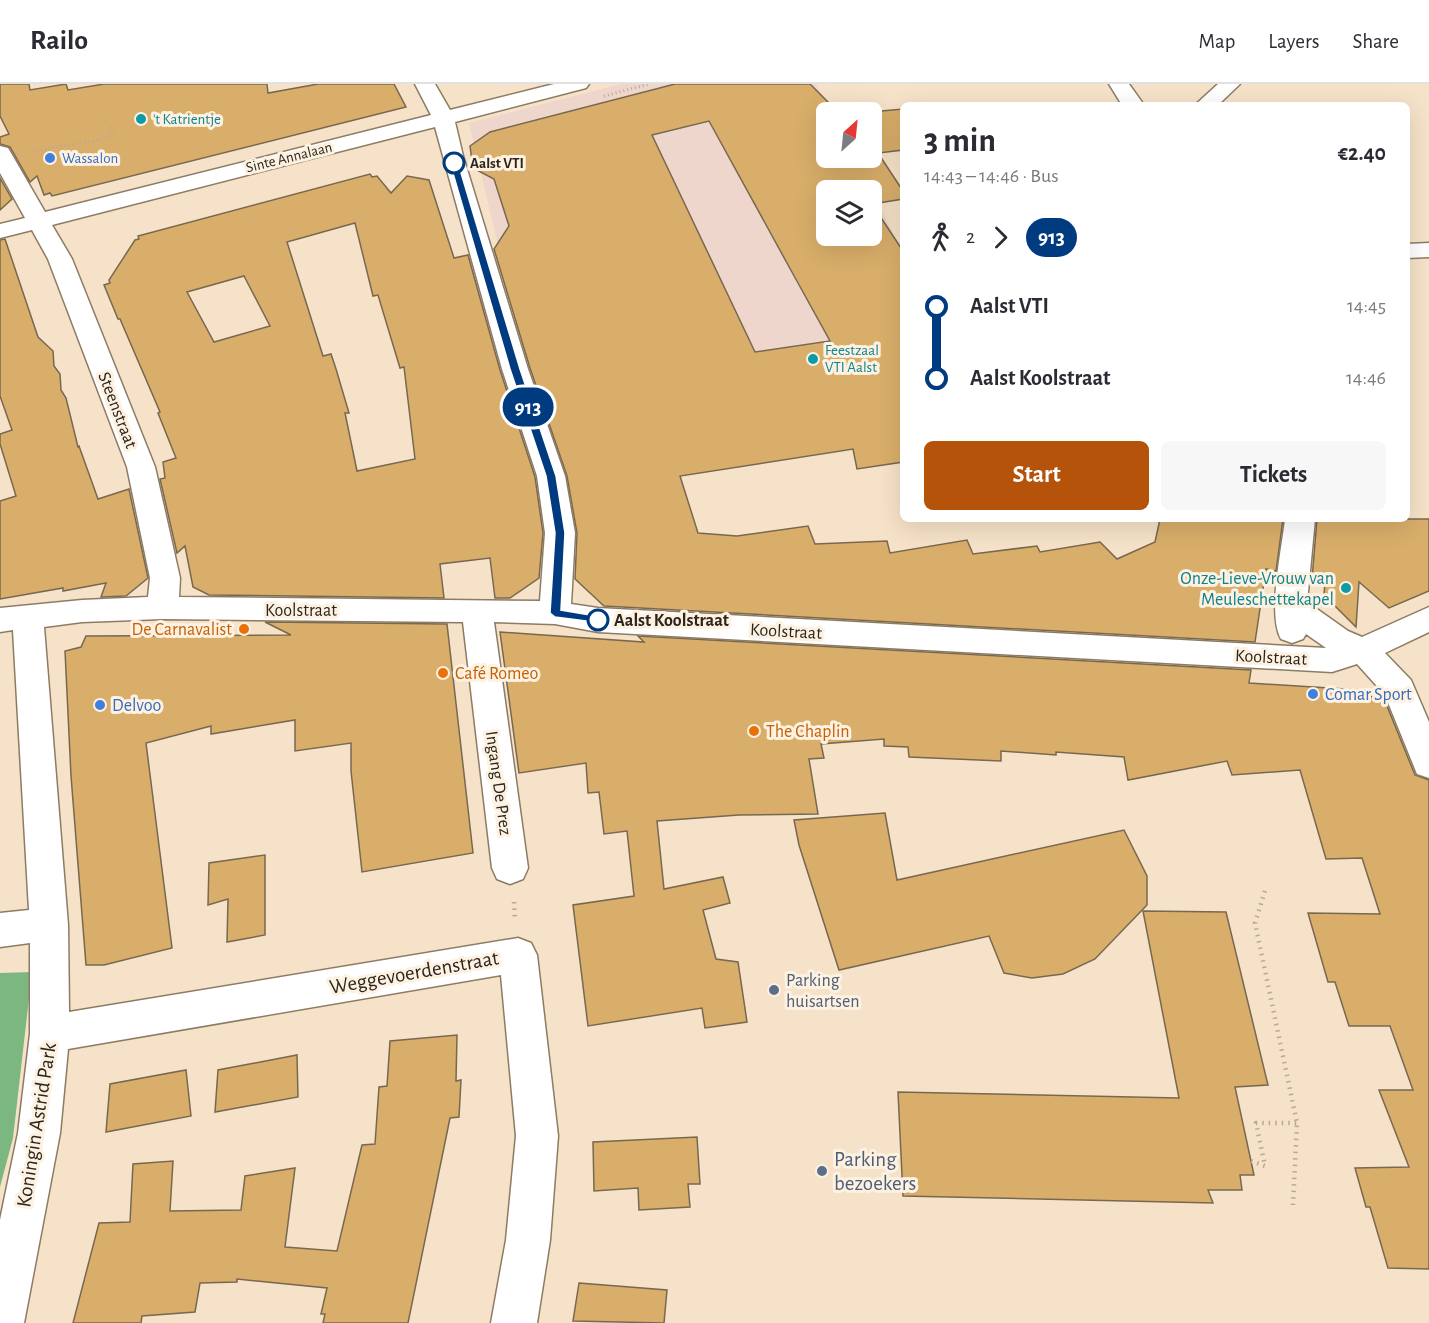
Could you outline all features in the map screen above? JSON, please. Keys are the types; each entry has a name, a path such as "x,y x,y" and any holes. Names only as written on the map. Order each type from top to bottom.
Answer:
{"street":[{"path":"425,84 443,117 452,156 515,369 551,476 560,533 555,613"},
{"name":"Sinte Annalaan","path":"0,231 579,84"},
{"path":"1119,84 1131,102"},
{"path":"1209,102 1230,84"},
{"name":"Steenstraat","path":"1,156 60,259 141,467 165,578 162,608"},
{"path":"1410,251 1429,250"},
{"path":"1293,658 1292,608 1300,522"},
{"name":"Koolstraat","path":"39,799 14,618 162,608 555,613 610,621 1332,660 1363,650 1429,619"},
{"path":"1292,608 1337,639 1363,650 1399,689 1429,764"},
{"name":"Ingang De Prez","path":"480,611 478,626 510,868"},
{"name":"Koningin Astrid Park","path":"1,1323 39,1133 50,1034 49,925 39,799"},
{"path":"0,930 49,925"},
{"name":"Weggevoerdenstraat","path":"50,1034 518,955 537,1136 528,1240 514,1323"}],"path":[{"path":"1,156 98,140 112,135 110,127"},
{"path":"510,868 518,955"},
{"path":"1265,891 1255,923 1297,1123 1293,1205"},
{"path":"1251,1161 1264,1166 1256,1123 1297,1123"}],"shaded area":[{"path":"621,84 816,84 826,102 816,102 816,168 859,168 866,180 816,180 816,246 882,246 882,212 900,247 900,442 687,475 502,262 469,123"}],"green space":[{"path":"32,972 13,1138 0,1187 0,973"}],"building":[{"path":"0,84 29,84 30,90 66,84 68,90 104,84 267,84 268,93 318,84 394,84 406,107 52,196 50,193 44,195 37,176 30,182 10,147 0,144 0,137 9,134 0,116"},
{"path":"675,84 810,84 828,102 816,102 816,168 882,168 882,159 900,186 900,199 882,202 882,180 816,180 816,246 882,246 882,219 900,246 900,462 857,469 853,449 680,476 698,533 737,536 808,526 815,544 887,541 890,553 967,540 973,554 1037,546 1040,552 1100,542 1117,559 1155,542 1159,522 1283,522 1276,571 1266,569 1255,642 604,606 575,579 577,533 567,476 530,368 494,249 509,226 494,179 473,168 470,146 490,132","holes":["709,121 830,341 755,352 652,135"]},
{"path":"900,109 900,150 882,153 882,111"},
{"path":"370,174 372,177 377,176 391,193 407,176 429,180 454,258 468,255 500,370 535,477 543,533 539,578 510,598 495,598 490,558 440,564 444,598 209,595 193,587 185,546 177,553 160,479 165,478 163,462 176,458 158,413 160,412 104,285 110,283 109,280 135,240 139,239 138,236","holes":["355,223 373,296 378,295 400,368 404,367 415,459 357,471 345,413 349,413 336,369 331,354 323,356 287,242","244,276 270,326 214,342 187,292"]},
{"path":"0,178 12,199 0,210"},
{"path":"5,239 38,337 53,351 54,366 60,374 61,390 66,398 78,447 98,499 129,489 148,578 126,596 101,597 106,583 0,599 0,501 16,496 0,444 0,434 12,430 0,396 0,240"},
{"path":"1410,519 1429,519 1429,591 1389,608 1359,582 1356,627 1324,595 1325,582 1312,579 1317,522 1410,522"},
{"path":"265,622 447,624 473,853 362,872 351,771 351,743 295,751 295,720 211,734 211,726 146,743 172,948 104,965 86,965 71,776 65,651 81,647 86,636 291,635"},
{"path":"500,632 644,642 638,636 1251,670 1249,683 1361,690 1387,706 1415,775 1429,780 1429,1269 1388,1268 1370,1207 1366,1207 1355,1168 1409,1167 1379,1090 1413,1090 1390,1026 1349,1026 1335,982 1328,982 1308,913 1380,914 1362,858 1326,859 1300,770 1232,775 1227,761 1128,780 1124,757 1001,751 1001,761 909,757 908,747 884,746 884,739 821,744 824,758 809,759 818,814 739,815 657,821 664,889 723,877 730,903 703,910 716,959 738,962 747,1022 705,1028 702,1008 588,1026 573,905 634,896 627,831 604,834 599,792 588,793 586,763 519,773"},
{"path":"885,813 897,880 1124,830 1147,876 1147,905 1095,959 1063,974 1032,978 1004,973 989,936 839,970 799,845 794,820"},
{"path":"265,855 265,935 227,942 228,899 208,905 209,863"},
{"path":"1143,911 1226,912 1268,1085 1235,1087 1254,1175 1240,1175 1242,1190 1208,1190 1213,1203 903,1196 898,1092 1179,1098"},
{"path":"457,1035 456,1081 461,1080 459,1117 450,1118 408,1323 323,1323 325,1314 321,1314 327,1288 237,1279 237,1282 200,1283 195,1312 142,1316 141,1323 73,1323 99,1223 130,1222 133,1164 173,1161 170,1211 241,1210 245,1176 295,1168 285,1247 337,1251 362,1145 375,1144 379,1087 387,1086 390,1041"},
{"path":"297,1055 298,1097 215,1112 218,1070"},
{"path":"186,1070 191,1116 106,1132 110,1084"},
{"path":"697,1137 700,1184 688,1184 690,1207 639,1210 638,1188 594,1191 593,1142"},
{"path":"579,1283 667,1290 664,1323 573,1321"}],"bus line":[{"name":"913","path":"454,163 515,369 551,476 560,533 555,613 598,620"}],"place":[{"name":"'t Katrientje","path":"141,119"},
{"name":"Wassalon","path":"50,158"},
{"name":"Aalst VTI","path":"454,163"},
{"name":"Feestzaal VTI Aalst","path":"813,359"},
{"name":"Onze-Lieve-Vrouw van Meuleschettekapel","path":"1346,588"},
{"name":"Aalst Koolstraat","path":"598,620"},
{"name":"De Carnavalist","path":"244,629"},
{"name":"Café Romeo","path":"443,673"},
{"name":"Comar Sport","path":"1313,694"},
{"name":"Delvoo","path":"100,705"},
{"name":"The Chaplin","path":"754,731"},
{"name":"Parking huisartsen","path":"774,990"},
{"name":"Parking bezoekers","path":"822,1171"}]}
